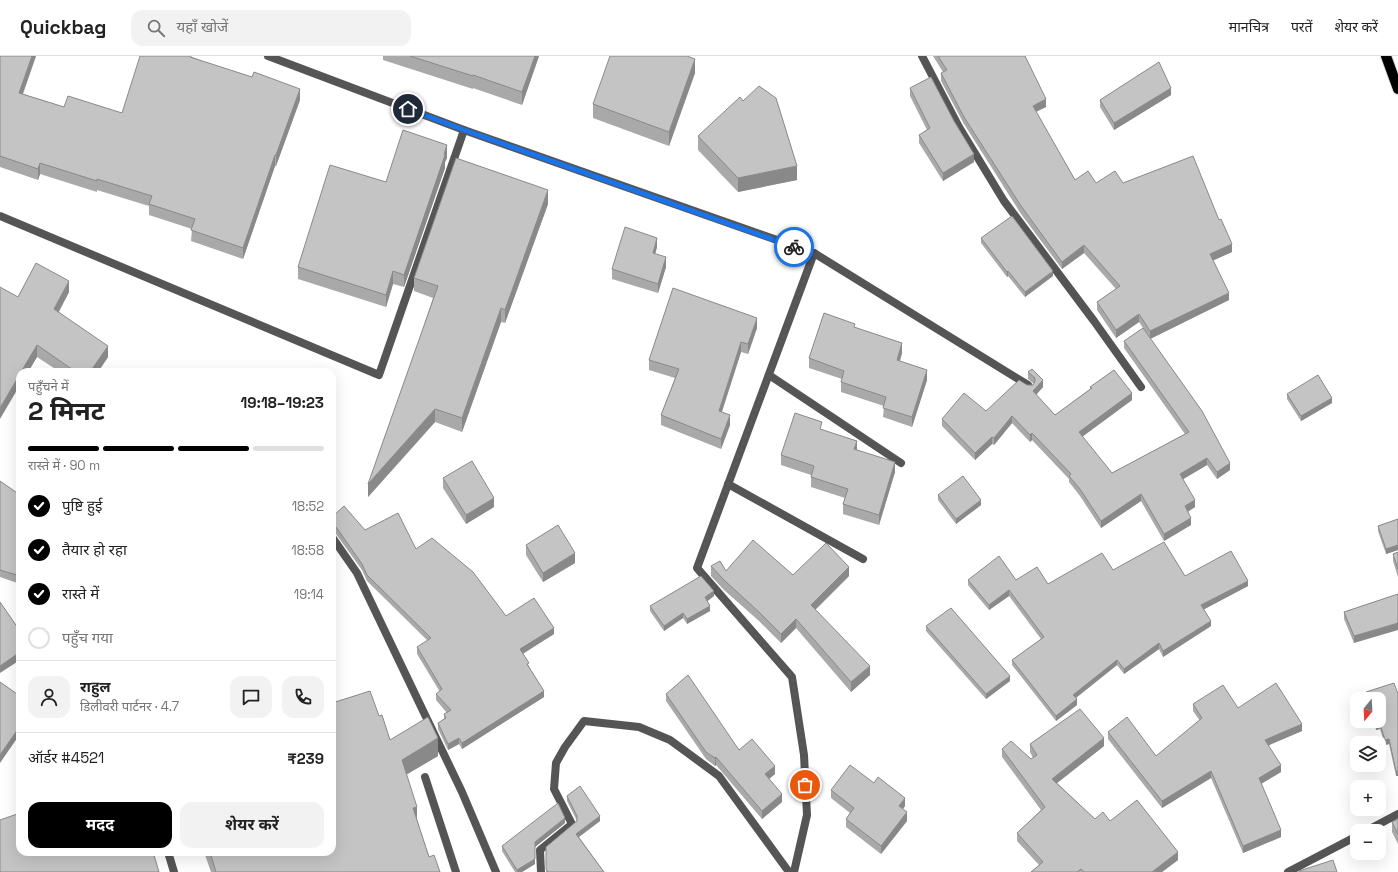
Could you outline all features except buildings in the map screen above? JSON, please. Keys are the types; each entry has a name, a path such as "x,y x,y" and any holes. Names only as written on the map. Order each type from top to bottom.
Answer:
{"main road":[{"path":"1386,56 1398,88"}],"street":[{"path":"268,56 464,130 814,254 1030,387"},
{"path":"922,56 959,127 1004,201 1094,321 1141,387"},
{"path":"0,216 379,375 464,130"},
{"path":"794,872 806,815 804,755 792,677 697,568 814,254"},
{"path":"769,376 901,463"},
{"path":"728,484 863,559"},
{"path":"336,543 360,580 462,792 496,872"},
{"path":"541,872 540,850 572,824 554,789 556,763 584,720 639,727 670,740 719,776 790,872"},
{"path":"425,777 456,872"},
{"path":"1379,824 1398,814"},
{"path":"1288,872 1350,840"},
{"path":"169,856 174,872"}],"way so far":[{"path":"794,247 814,254 697,568 792,677 804,755 805,785"}],"route":[{"path":"408,109 794,247"}]}
